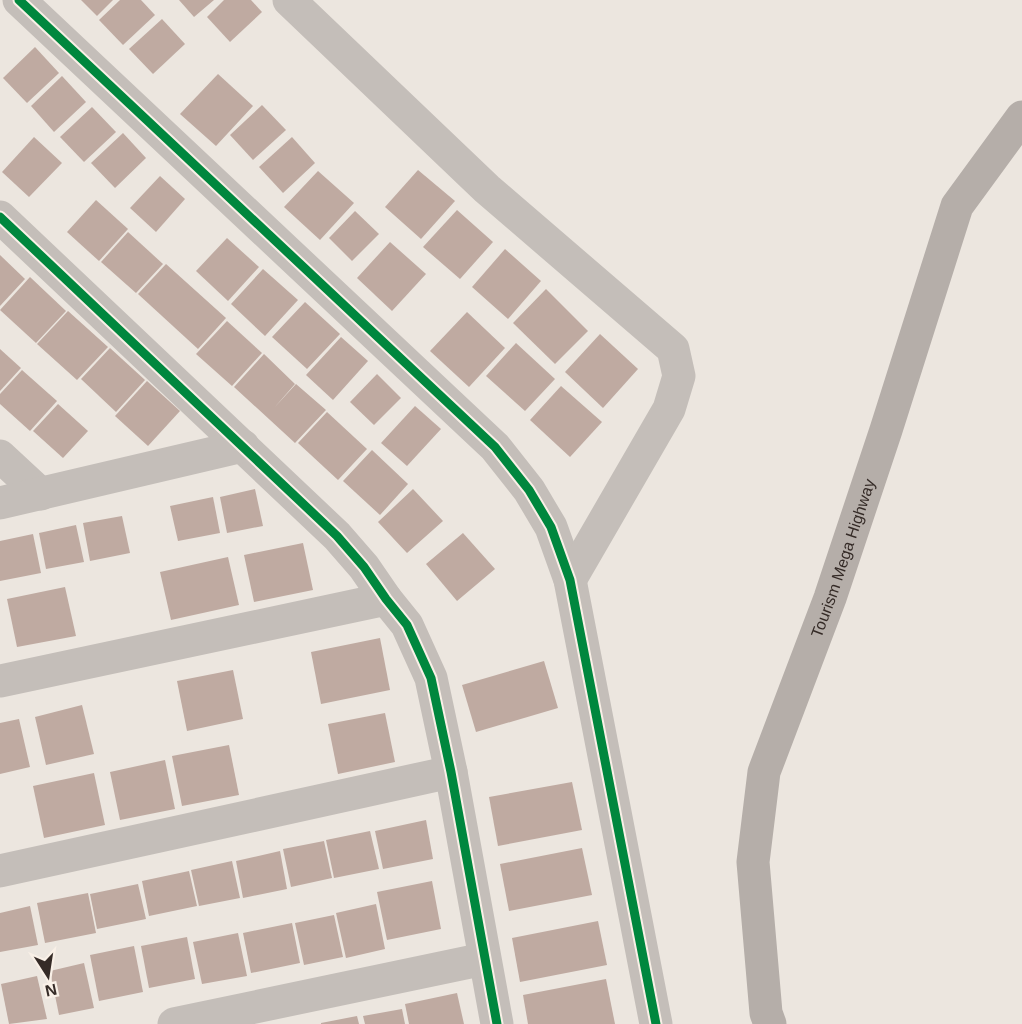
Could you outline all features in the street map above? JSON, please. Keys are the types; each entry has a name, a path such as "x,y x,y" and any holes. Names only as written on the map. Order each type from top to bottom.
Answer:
{"street":[{"path":"19,0 495,447 529,490 551,527 570,580 656,1024"},
{"path":"289,0 487,189 673,349 679,376 669,409 570,580"},
{"name":"Tourism Mega Highway","path":"770,1024 766,1013 753,862 764,772 830,598 957,206 1022,117"},
{"path":"0,218 337,536 364,567 407,625 431,678 451,772 497,1024"},
{"path":"0,503 243,446"},
{"path":"0,456 41,494"},
{"path":"0,681 386,599"},
{"path":"0,871 451,772"},
{"path":"174,1024 484,958"}],"building":[{"path":"81,0 113,0 97,16"},
{"path":"120,0 141,0 155,15 123,45 99,20"},
{"path":"179,0 214,0 194,17"},
{"path":"224,0 251,0 262,12 230,42 207,17"},
{"path":"162,19 185,44 153,74 129,49"},
{"path":"35,47 59,73 27,103 3,78"},
{"path":"218,74 253,106 216,146 180,114"},
{"path":"62,76 86,102 54,132 31,106"},
{"path":"262,105 286,130 253,160 230,135"},
{"path":"92,107 116,132 84,162 60,137"},
{"path":"123,133 146,158 115,188 91,163"},
{"path":"34,137 62,163 29,197 2,172"},
{"path":"292,137 315,163 283,193 259,167"},
{"path":"418,170 455,201 421,239 385,207"},
{"path":"318,171 354,203 320,240 284,207"},
{"path":"160,176 185,199 156,232 130,208"},
{"path":"96,200 128,229 99,261 67,232"},
{"path":"457,210 493,242 460,279 423,247"},
{"path":"355,211 379,234 352,261 329,238"},
{"path":"128,232 163,264 136,293 101,262"},
{"path":"227,238 259,267 228,301 196,271"},
{"path":"390,242 426,274 392,311 357,278"},
{"path":"505,249 541,281 508,319 472,287"},
{"path":"0,255 25,279 0,306"},
{"path":"166,264 226,318 198,349 138,294"},
{"path":"263,269 298,300 265,336 231,304"},
{"path":"30,277 66,311 36,343 0,310"},
{"path":"546,289 588,331 555,364 513,323"},
{"path":"305,302 340,334 307,369 272,337"},
{"path":"68,311 108,347 77,380 37,344"},
{"path":"467,312 505,348 469,387 430,351"},
{"path":"227,321 262,353 232,386 196,354"},
{"path":"600,334 638,369 603,408 565,372"},
{"path":"341,337 368,361 333,400 306,375"},
{"path":"516,343 555,379 525,411 486,376"},
{"path":"110,348 145,380 116,412 81,379"},
{"path":"0,349 21,368 0,391"},
{"path":"264,354 295,384 274,408 296,384 326,410 295,443 234,387"},
{"path":"22,370 57,401 30,431 0,404 0,394"},
{"path":"377,374 401,398 374,425 350,402"},
{"path":"147,381 180,411 148,446 115,416"},
{"path":"561,386 602,422 570,457 530,420"},
{"path":"58,404 88,431 63,458 33,431"},
{"path":"415,406 441,429 407,466 381,443"},
{"path":"327,412 367,449 338,480 298,443"},
{"path":"372,450 408,484 380,515 343,481"},
{"path":"255,489 263,526 227,533 220,497"},
{"path":"413,489 443,521 407,553 378,522"},
{"path":"213,497 220,533 178,541 170,506"},
{"path":"122,516 130,553 90,561 83,523"},
{"path":"76,525 84,562 46,569 39,533"},
{"path":"463,533 495,569 457,601 426,564"},
{"path":"33,534 41,573 0,581 0,541"},
{"path":"303,543 313,590 254,602 244,555"},
{"path":"228,557 239,605 171,620 160,572"},
{"path":"65,587 76,636 17,647 7,599"},
{"path":"380,638 390,690 321,704 311,652"},
{"path":"544,661 558,708 476,732 462,685"},
{"path":"233,670 243,719 187,731 177,681"},
{"path":"82,705 94,754 46,765 35,717"},
{"path":"385,713 395,762 338,774 328,724"},
{"path":"19,719 30,767 0,774 0,723"},
{"path":"229,745 239,795 182,806 172,756"},
{"path":"165,760 175,809 120,820 110,772"},
{"path":"94,773 105,825 44,838 33,786"},
{"path":"572,782 582,830 498,846 489,797"},
{"path":"426,820 433,859 383,869 375,831"},
{"path":"370,831 379,869 334,878 326,840"},
{"path":"324,841 332,878 291,887 283,849"},
{"path":"582,848 592,895 509,911 500,864"},
{"path":"280,851 287,889 243,898 236,861"},
{"path":"232,861 240,898 199,906 191,870"},
{"path":"189,871 197,906 149,916 142,881"},
{"path":"432,881 441,929 387,940 377,892"},
{"path":"138,884 146,919 97,929 90,894"},
{"path":"88,893 96,933 45,943 37,903"},
{"path":"376,904 385,949 346,958 336,913"},
{"path":"30,906 38,945 0,952 0,913"},
{"path":"334,915 343,957 304,965 295,923"},
{"path":"598,921 607,965 520,982 512,938"},
{"path":"292,923 300,963 251,973 243,933"},
{"path":"238,933 247,976 202,984 193,942"},
{"path":"187,937 195,979 149,988 141,946"},
{"path":"134,946 143,992 99,1001 90,955"},
{"path":"84,963 94,1008 59,1015 50,971"},
{"path":"37,976 47,1019 9,1024 1,984"},
{"path":"606,979 615,1024 528,1024 523,995"},
{"path":"457,993 464,1024 409,1024 405,1004"},
{"path":"402,1009 405,1024 365,1024 363,1016"},
{"path":"357,1016 359,1024 321,1024 321,1023"}],"cycle path":[{"path":"19,0 495,447 529,490 551,527 570,580 656,1024"},
{"path":"0,217 337,536 364,567 407,625 431,678 451,772 497,1024"}]}
